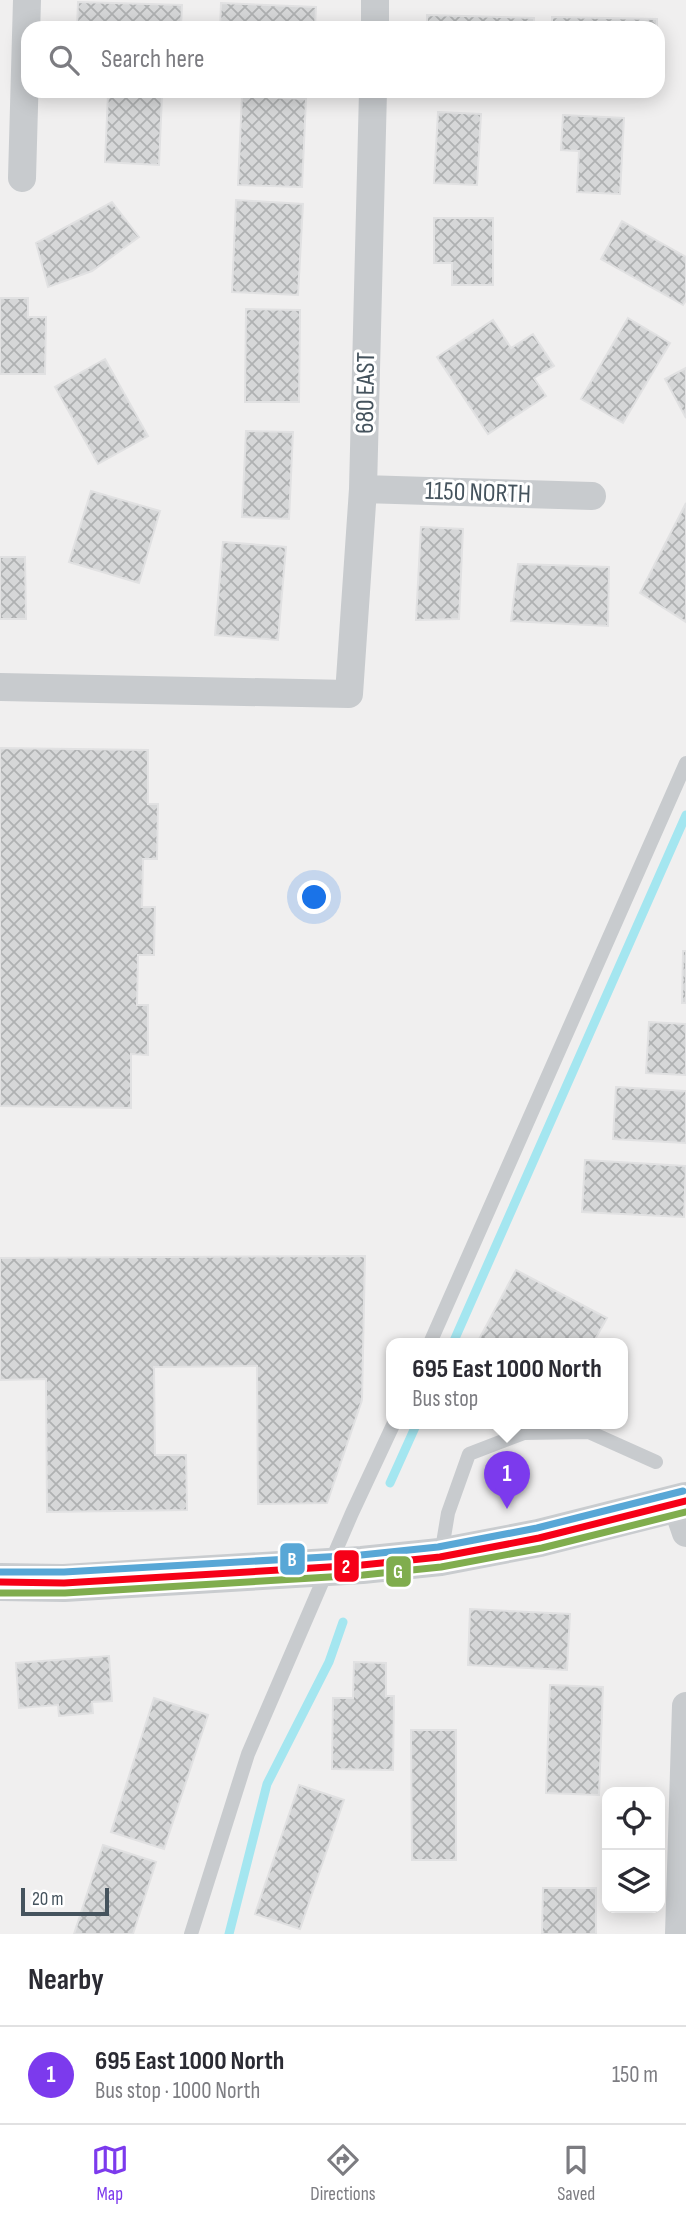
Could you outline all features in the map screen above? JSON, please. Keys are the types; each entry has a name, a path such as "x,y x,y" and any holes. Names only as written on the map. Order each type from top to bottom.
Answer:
{"street":[{"path":"26,21 27,0"},
{"path":"375,0 375,21"},
{"path":"22,178 24,98"},
{"name":"680 EAST","path":"0,687 349,694 363,489 373,98"},
{"name":"1150 NORTH","path":"363,489 592,496"},
{"path":"0,1582 64,1583 330,1567 440,1557 683,1513"},
{"path":"679,1934 686,1706"}],"lane":[{"path":"432,1338 686,763"},
{"path":"191,1934 248,1754 391,1429"},
{"path":"440,1557 448,1513 470,1454 524,1433 589,1432 656,1462"}],"building":[{"path":"78,2 182,5 181,21 77,21"},
{"path":"221,3 316,7 315,21 220,21"},
{"path":"427,15 534,18 534,21 427,21"},
{"path":"552,17 657,19 657,21 552,21"},
{"path":"108,98 162,98 159,165 105,162"},
{"path":"242,98 306,99 302,187 238,185"},
{"path":"438,112 481,114 477,185 434,183"},
{"path":"563,115 624,118 620,194 577,192 579,151 561,150"},
{"path":"236,200 303,204 298,295 232,292"},
{"path":"112,202 139,237 92,271 48,287 36,243"},
{"path":"434,218 493,218 493,285 452,285 452,263 434,263"},
{"path":"622,221 686,257 686,300 683,305 601,259"},
{"path":"0,298 28,298 28,317 46,317 45,374 0,374"},
{"path":"246,309 300,310 299,402 245,402"},
{"path":"628,318 670,343 623,423 581,399"},
{"path":"493,320 511,348 533,334 554,366 534,378 546,396 488,434 437,357"},
{"path":"105,359 148,436 98,464 55,387"},
{"path":"686,368 686,418 665,379"},
{"path":"246,431 293,432 289,519 242,517"},
{"path":"91,491 160,511 139,583 69,562"},
{"path":"686,503 686,622 640,593"},
{"path":"421,527 463,529 459,619 416,620"},
{"path":"223,542 286,547 278,640 215,635"},
{"path":"0,557 25,557 26,619 0,619"},
{"path":"518,564 609,567 608,626 511,621"},
{"path":"0,748 148,750 148,804 158,804 157,859 143,859 142,907 155,907 154,955 138,955 137,1005 148,1005 148,1055 131,1054 131,1108 0,1106"},
{"path":"683,951 686,951 686,1003 682,1003"},
{"path":"649,1022 686,1024 686,1075 646,1073"},
{"path":"616,1087 686,1091 686,1143 613,1139"},
{"path":"585,1160 686,1166 684,1217 582,1212"},
{"path":"365,1256 362,1400 327,1503 258,1504 257,1366 154,1367 155,1455 186,1455 187,1510 47,1512 46,1379 0,1380 0,1258"},
{"path":"516,1270 607,1318 596,1338 480,1338"},
{"path":"470,1609 570,1614 567,1670 468,1665"},
{"path":"109,1656 112,1701 92,1702 93,1713 59,1716 58,1705 19,1708 16,1663"},
{"path":"354,1662 386,1663 386,1696 394,1696 393,1770 332,1769 333,1698 353,1698"},
{"path":"550,1685 603,1687 599,1795 546,1793"},
{"path":"154,1698 208,1715 164,1849 111,1832"},
{"path":"411,1730 456,1730 456,1860 412,1860"},
{"path":"299,1785 344,1800 300,1929 255,1914"},
{"path":"103,1845 156,1862 133,1934 74,1934"},
{"path":"543,1888 596,1888 596,1934 542,1934"}],"waterway":[{"path":"455,1338 686,815"},
{"path":"390,1483 414,1429"},
{"path":"229,1934 267,1784 329,1662 343,1622"}],"transit line":[{"name":"B","path":"0,1572 64,1572 361,1555 438,1547 537,1528 683,1491"},
{"name":"2","path":"0,1582 64,1583 362,1565 440,1557 539,1538 686,1501"},
{"name":"G","path":"0,1593 65,1593 363,1575 441,1567 542,1548 686,1512"}],"place":[{"name":"695 East 1000 North","path":"507,1509"}]}
